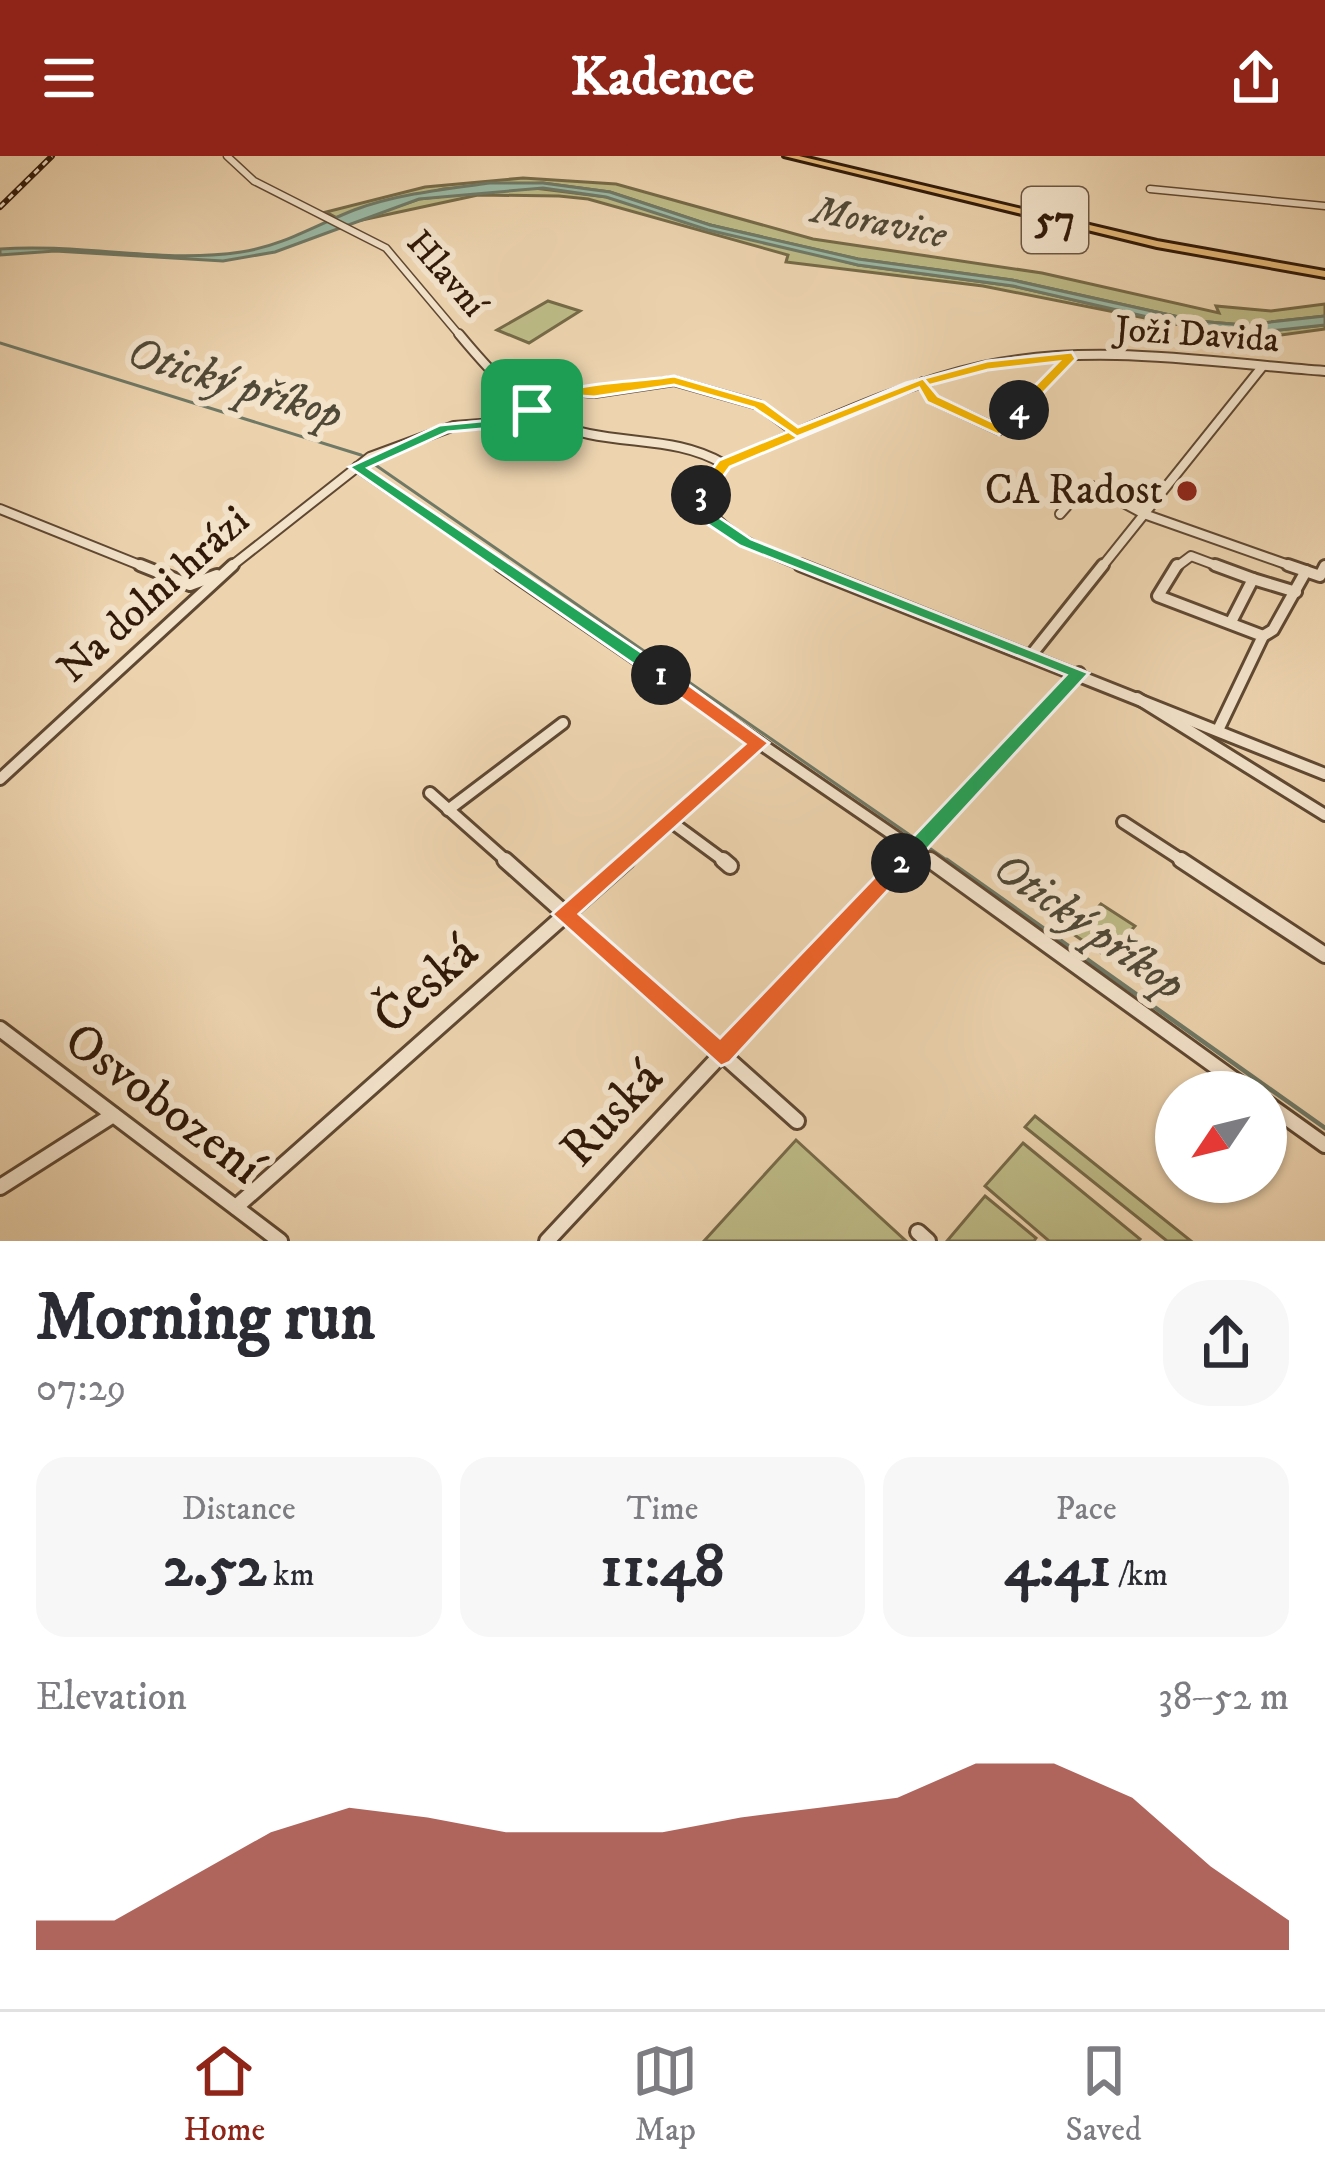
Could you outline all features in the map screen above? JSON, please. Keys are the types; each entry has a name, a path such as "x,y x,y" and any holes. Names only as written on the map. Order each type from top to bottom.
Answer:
{"main road":[{"name":"57","path":"788,156 1157,244 1325,274"}],"street":[{"name":"Hlavní","path":"227,156 245,176 354,230 397,257 449,326 546,419 593,436 688,446 724,464"},
{"path":"1150,189 1325,206"},
{"path":"923,382 932,399 999,430 1072,356"},
{"name":"Joži Davida","path":"724,464 923,382 987,365 1072,356 1325,371"},
{"path":"1032,655 1263,367"},
{"path":"532,410 564,390 594,393 674,381 759,405 797,433"},
{"name":"Na dolni hrázi","path":"0,779 225,571 363,462 454,426 546,419"},
{"path":"363,462 759,743 919,844 1223,1071"},
{"path":"724,464 705,484 701,501 709,516 730,534 1325,774"},
{"path":"1060,514 1090,485 1144,514 1306,571 1323,571"},
{"path":"0,508 190,585 225,571"},
{"path":"1263,636 1158,596 1180,559 1191,556 1295,592"},
{"path":"1219,728 1263,636 1273,631 1306,571"},
{"path":"1231,622 1253,579"},
{"name":"Ruská","path":"547,1241 1079,673"},
{"path":"1136,695 1200,741 1325,815"},
{"path":"1193,717 1189,728 1200,741 1222,747 1235,735"},
{"path":"448,809 562,723"},
{"name":"Česká","path":"236,1207 759,743"},
{"path":"430,793 797,1121"},
{"path":"670,821 730,866"},
{"path":"1123,822 1325,955"},
{"name":"Osvobození","path":"0,1029 280,1241"},
{"path":"0,1187 113,1115"},
{"path":"1287,1118 1325,1145"}],"shaded area":[{"path":"523,178 616,184 813,239 1042,273 1219,313 1216,306 1271,311 1325,304 1325,316 1244,325 1197,321 1012,280 858,259 710,225 610,192 543,183 443,189 337,218 326,212 425,187"},
{"path":"490,183 543,183 610,192 710,225 858,259 1012,280 1197,321 1244,325 1325,316 1325,325 1253,333 1200,329 1013,286 858,265 708,230 606,197 543,188 419,199 275,252 223,261 55,251 0,255 0,249 30,248 181,256 241,252 285,240 370,204"},
{"path":"526,187 607,197 858,265 1013,286 1197,328 983,286 786,262 788,255 588,199 478,195 348,223 419,199"},
{"path":"548,301 580,311 529,343 497,330"},
{"path":"1325,325 1325,329 1252,339 1201,329 1253,333"},
{"path":"1101,904 1135,926 1107,957 1073,934"},
{"path":"1035,1116 1191,1241 1167,1241 1025,1127"},
{"path":"796,1140 906,1241 704,1241"},
{"path":"1023,1143 1140,1239 1049,1241 985,1186"},
{"path":"985,1196 1036,1238 1034,1241 947,1241"}],"waterway":[{"name":"Otický příkop","path":"0,343 361,455 917,840"},
{"name":"Otický příkop","path":"925,845 951,863"},
{"name":"Otický příkop","path":"947,860 1325,1128"}],"railway":[{"path":"0,207 52,156"}],"place":[{"name":"CA Radost","path":"1187,491"}],"route":[{"path":"532,410 546,419 445,428 370,457 357,467 759,743 563,914 721,1054 1079,673 746,543 709,516 701,501 705,484 724,464 739,460 797,433 911,386 953,372 987,365 1072,356 999,430 932,399 926,394 930,388 923,382 911,386 853,412 797,433 759,405 674,381 594,393 564,390 532,410"}],"water label":[{"name":"Moravice","path":"879,223"}]}
